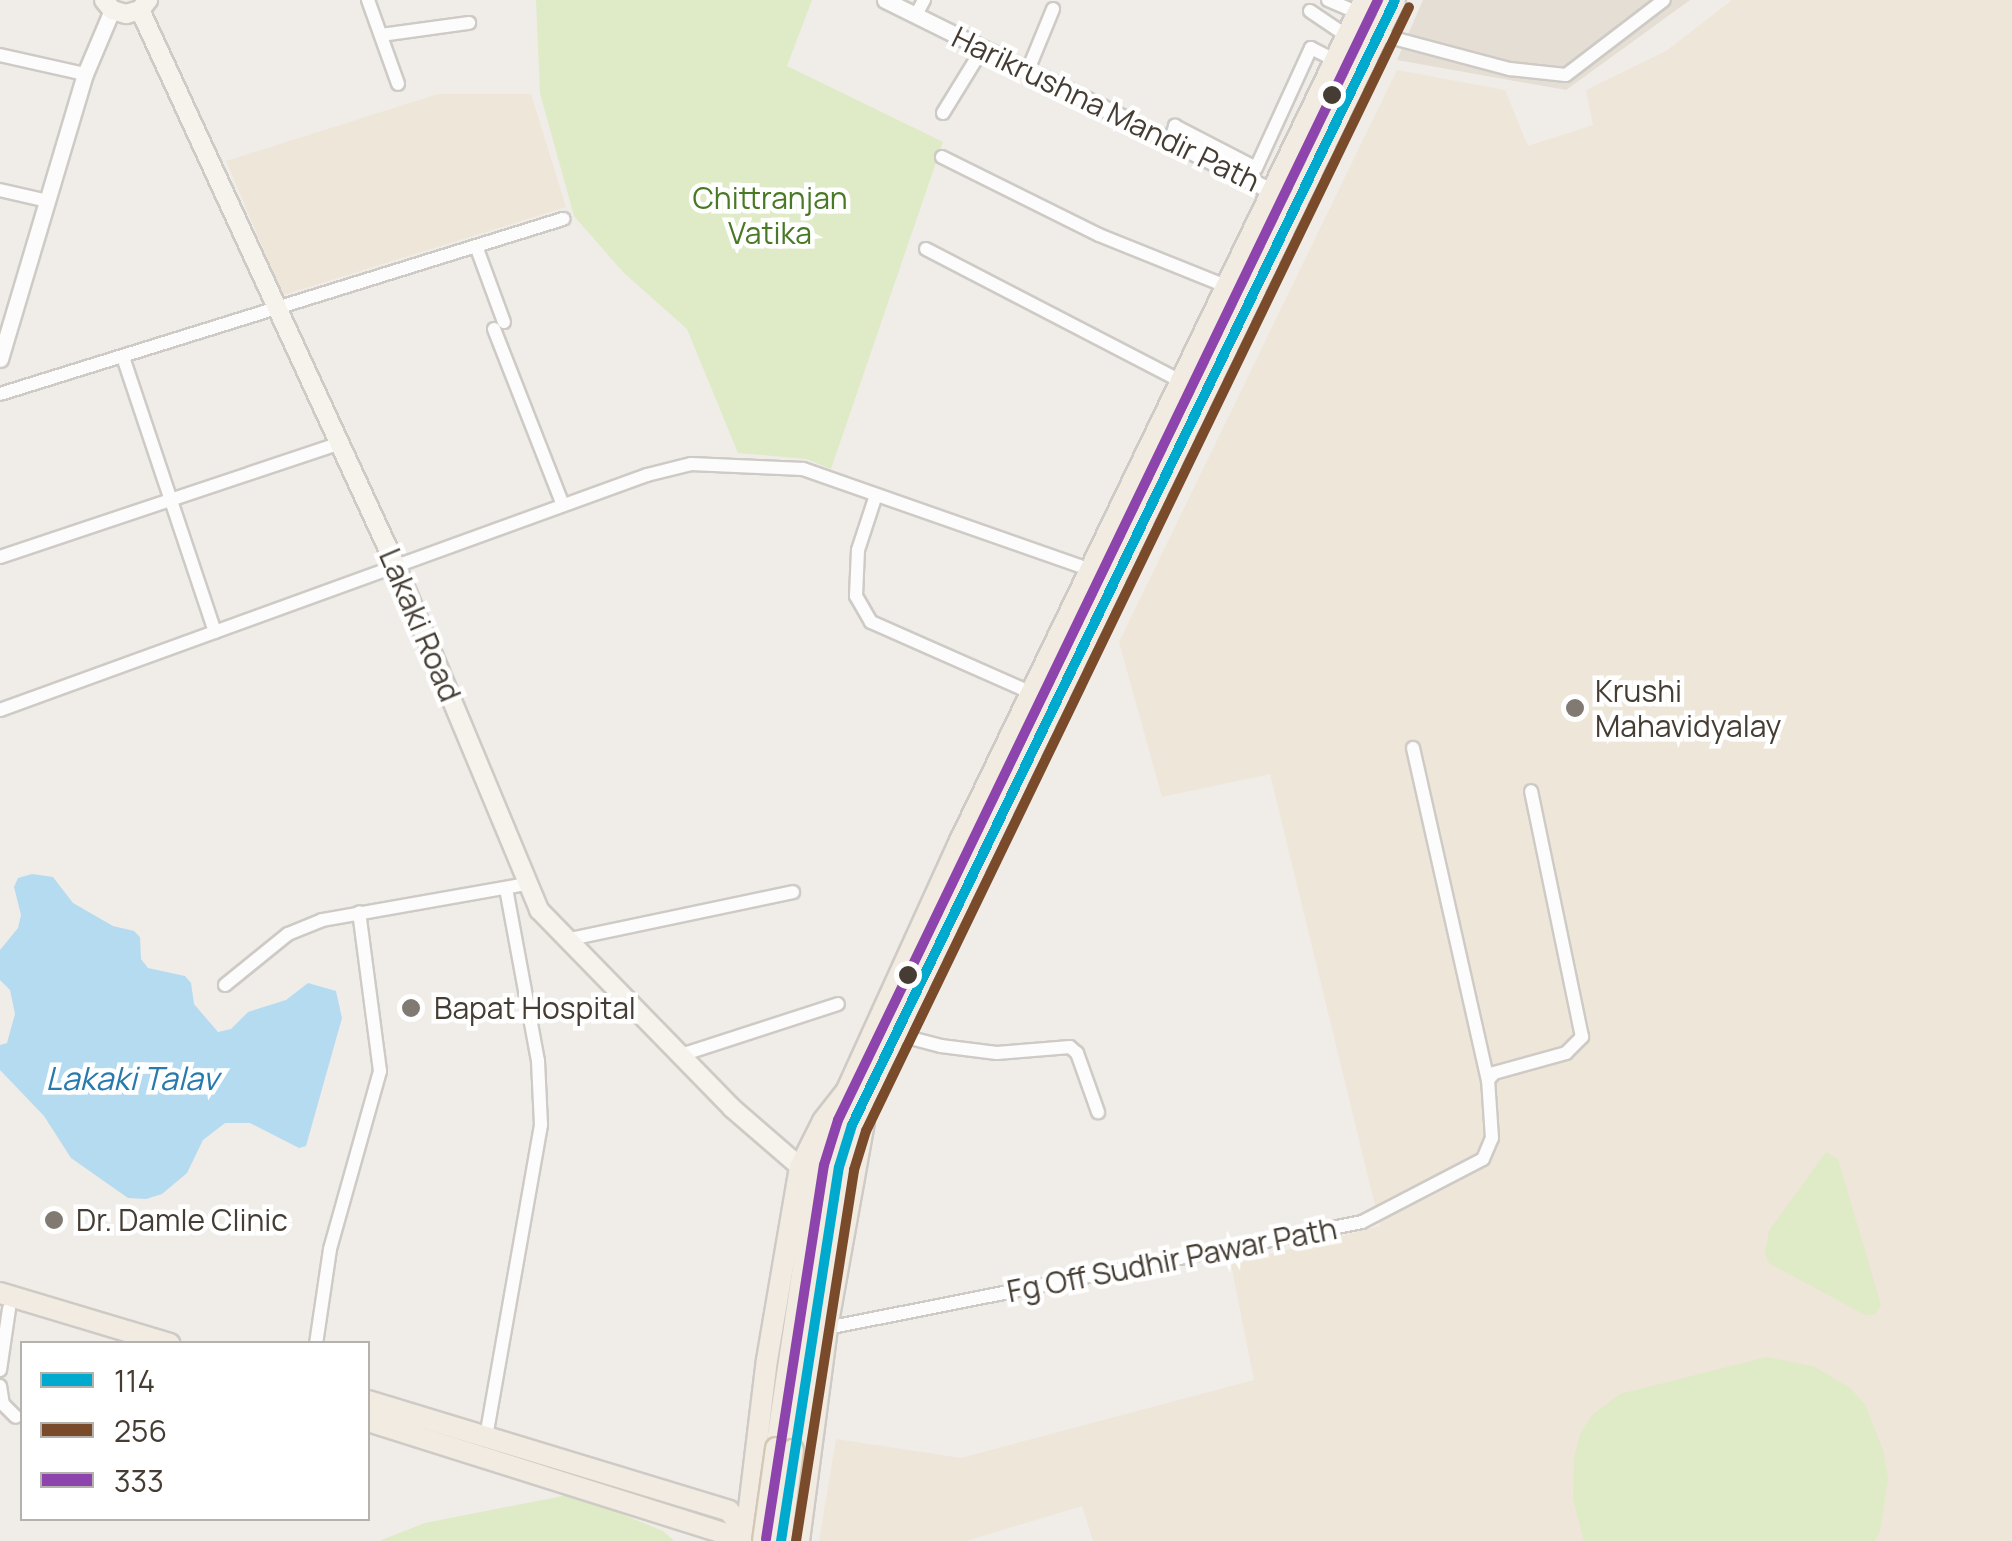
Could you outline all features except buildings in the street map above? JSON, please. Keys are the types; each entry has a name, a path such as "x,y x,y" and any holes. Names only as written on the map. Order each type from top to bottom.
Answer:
{"main road":[{"path":"798,1541 784,1452 819,1160 857,1094 899,1035 1395,0"},
{"path":"108,5 126,14 144,5"},
{"name":"Lakaki Road","path":"144,5 276,308 396,566 539,910 678,1056 800,1168"},
{"path":"752,1539 827,1328 857,1094 1032,693 1361,6"},
{"path":"780,1541 800,1168 823,1121 857,1094"},
{"path":"3,1302 112,1341"},
{"path":"3,1302 158,1341"},
{"path":"370,1402 729,1511 752,1539"},
{"path":"370,1422 752,1539"}],"street":[{"path":"368,0 398,84"},
{"name":"Harikrushna Mandir Path","path":"885,0 1272,191"},
{"path":"916,16 924,0"},
{"path":"1328,0 1361,6"},
{"path":"1378,34 1510,68 1566,74 1664,0"},
{"path":"0,359 5,324 48,201 108,5"},
{"path":"1028,70 1054,9"},
{"path":"1310,11 1347,36"},
{"path":"381,36 469,22"},
{"path":"943,113 983,48"},
{"path":"1170,140 1175,126 1256,168 1312,48 1335,60"},
{"path":"0,55 86,74"},
{"path":"942,158 1098,235 1226,286"},
{"path":"0,190 48,201"},
{"path":"0,394 563,219"},
{"path":"476,246 499,326 563,505"},
{"path":"926,249 1181,380"},
{"path":"123,357 215,632"},
{"path":"0,557 338,444"},
{"path":"0,710 563,505 692,464 803,469 1090,570"},
{"path":"876,495 858,550 856,596 871,622 1032,693"},
{"name":"Fg Off Sudhir Pawar Path","path":"827,1328 1362,1222 1483,1160 1492,1138 1488,1080 1413,748"},
{"path":"1488,1080 1494,1074 1566,1054 1582,1038 1530,790"},
{"path":"224,985 288,934 358,912 527,884"},
{"path":"486,1437 542,1125 538,1061 506,889"},
{"path":"566,940 794,892"},
{"path":"316,1341 330,1249 380,1071 358,912"},
{"path":"678,1056 838,1004"},
{"path":"899,1035 941,1046 997,1053 1070,1047 1078,1053 1098,1112"},
{"path":"0,1370 3,1302"},
{"path":"0,1386 4,1404 16,1416"}],"shaded area":[{"path":"1423,0 1690,0 1566,90 1397,60"},
{"name":"Krushi Mahavidyalay","path":"1732,0 2012,0 2012,1541 1093,1541 1082,1506 966,1541 819,1541 836,1439 961,1458 1254,1380 1231,1264 1380,1226 1270,774 1162,797 1119,642 1397,70 1505,90 1528,146 1593,125 1586,90 1666,51"},
{"path":"438,94 531,94 566,207 283,295 226,161"}],"green space":[{"name":"Chittranjan Vatika","path":"536,0 812,0 787,66 943,142 831,469 806,459 738,453 687,329 623,272 574,216 540,93"},
{"path":"1826,1152 1838,1159 1881,1305 1874,1315 1865,1315 1769,1263 1765,1255 1769,1231"},
{"path":"1767,1357 1815,1367 1850,1388 1865,1405 1883,1450 1888,1478 1880,1532 1874,1541 1584,1541 1573,1499 1574,1458 1580,1434 1592,1415 1620,1394"},
{"path":"573,1494 663,1531 674,1541 379,1541 425,1523"}],"water":[{"name":"Lakaki Talav","path":"32,874 53,877 73,903 113,926 134,931 140,937 141,959 148,968 185,976 191,983 194,1004 218,1032 231,1029 248,1012 286,1000 308,983 336,991 342,1018 306,1146 299,1148 250,1123 225,1123 203,1140 187,1173 162,1194 146,1199 128,1198 71,1158 44,1116 0,1070 0,1045 7,1043 15,1014 10,990 0,980 0,950 18,928 21,915 14,887 18,878"}],"transit line":[{"name":"333","path":"766,1539 824,1165 838,1120 1378,0"},
{"name":"114","path":"781,1541 839,1167 852,1125 1395,0"},
{"name":"256","path":"796,1541 854,1170 866,1131 1409,7"}],"place":[{"name":"Krushi Mahavidyalay","path":"1575,708"},
{"name":"Bapat Hospital","path":"411,1008"},
{"name":"Dr. Damle Clinic","path":"54,1220"}]}
